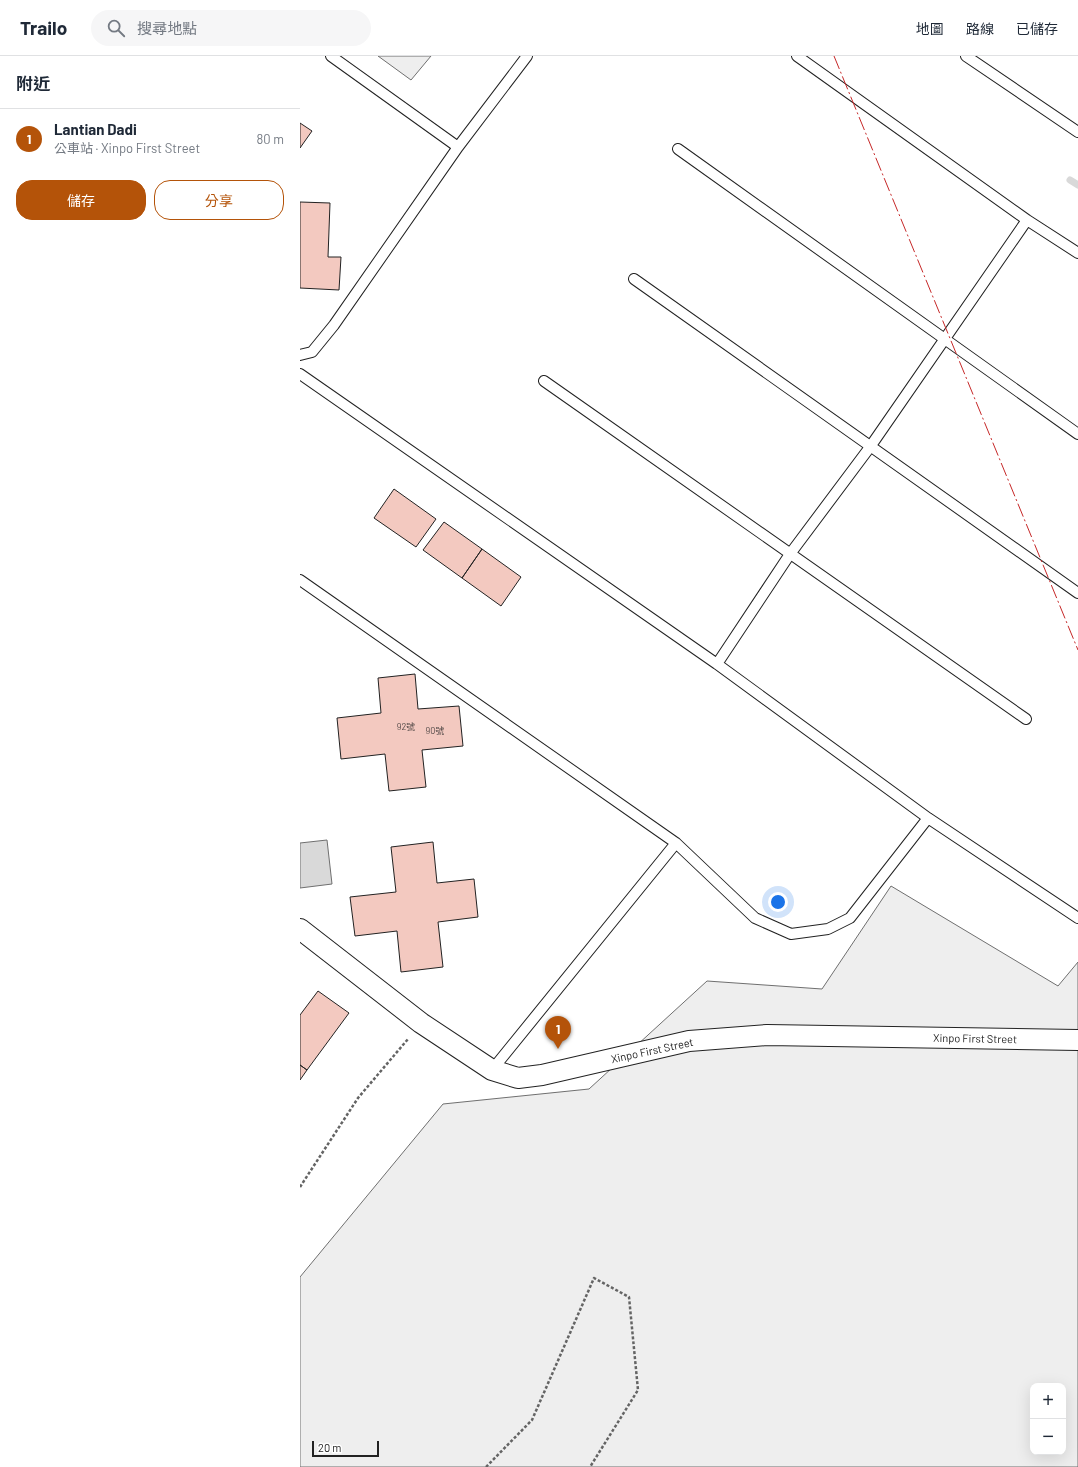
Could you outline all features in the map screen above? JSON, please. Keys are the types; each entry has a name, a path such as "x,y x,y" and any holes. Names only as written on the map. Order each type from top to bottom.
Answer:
{"street":[{"name":"Xinpo First Street","path":"300,929 421,1023 492,1070 518,1078 542,1075 689,1041 767,1035 1078,1040"}],"lane":[{"path":"331,56 458,147"},
{"path":"300,355 312,352 334,325 458,147 526,56"},
{"path":"797,56 1027,220 1078,253"},
{"path":"966,56 1078,132"},
{"path":"678,149 1078,434"},
{"path":"717,664 790,554 870,447 1027,220"},
{"path":"634,279 1078,593"},
{"path":"300,374 717,664 928,818 1078,918"},
{"path":"544,381 1026,719"},
{"path":"300,580 676,843 755,918 791,934 828,929 850,918 928,818"},
{"path":"492,1070 676,843"}],"path":[{"path":"300,1187 358,1098 421,1023"},
{"path":"486,1467 532,1420 594,1278 629,1297 638,1390 590,1467"}],"shaded area":[{"path":"378,56 431,56 411,80"},
{"path":"327,840 332,884 300,888 300,843"},
{"path":"891,886 1058,986 1078,962 1078,1467 300,1467 300,1277 443,1104 589,1089 707,981 822,989"}],"building":[{"path":"300,123 312,131 300,148"},
{"path":"300,202 330,203 328,257 341,257 339,290 300,288"},
{"path":"394,489 436,519 416,547 374,518"},
{"path":"444,522 482,549 462,578 423,550"},
{"path":"482,549 521,577 501,606 462,578"},
{"path":"415,674 418,709 459,706 463,746 422,750 426,787 389,791 385,754 341,759 337,718 381,713 378,678"},
{"path":"433,842 437,883 474,879 478,917 438,922 443,967 401,972 397,931 355,936 350,897 396,892 391,847"},
{"path":"318,991 349,1013 307,1070 300,1065 300,1015"},
{"path":"300,1065 307,1070 300,1080"}],"waterway":[{"path":"1070,180 1078,185"}],"power":[{"path":"834,56 1078,650"}],"place":[{"name":"Lantian Dadi","path":"558,1049"}]}
